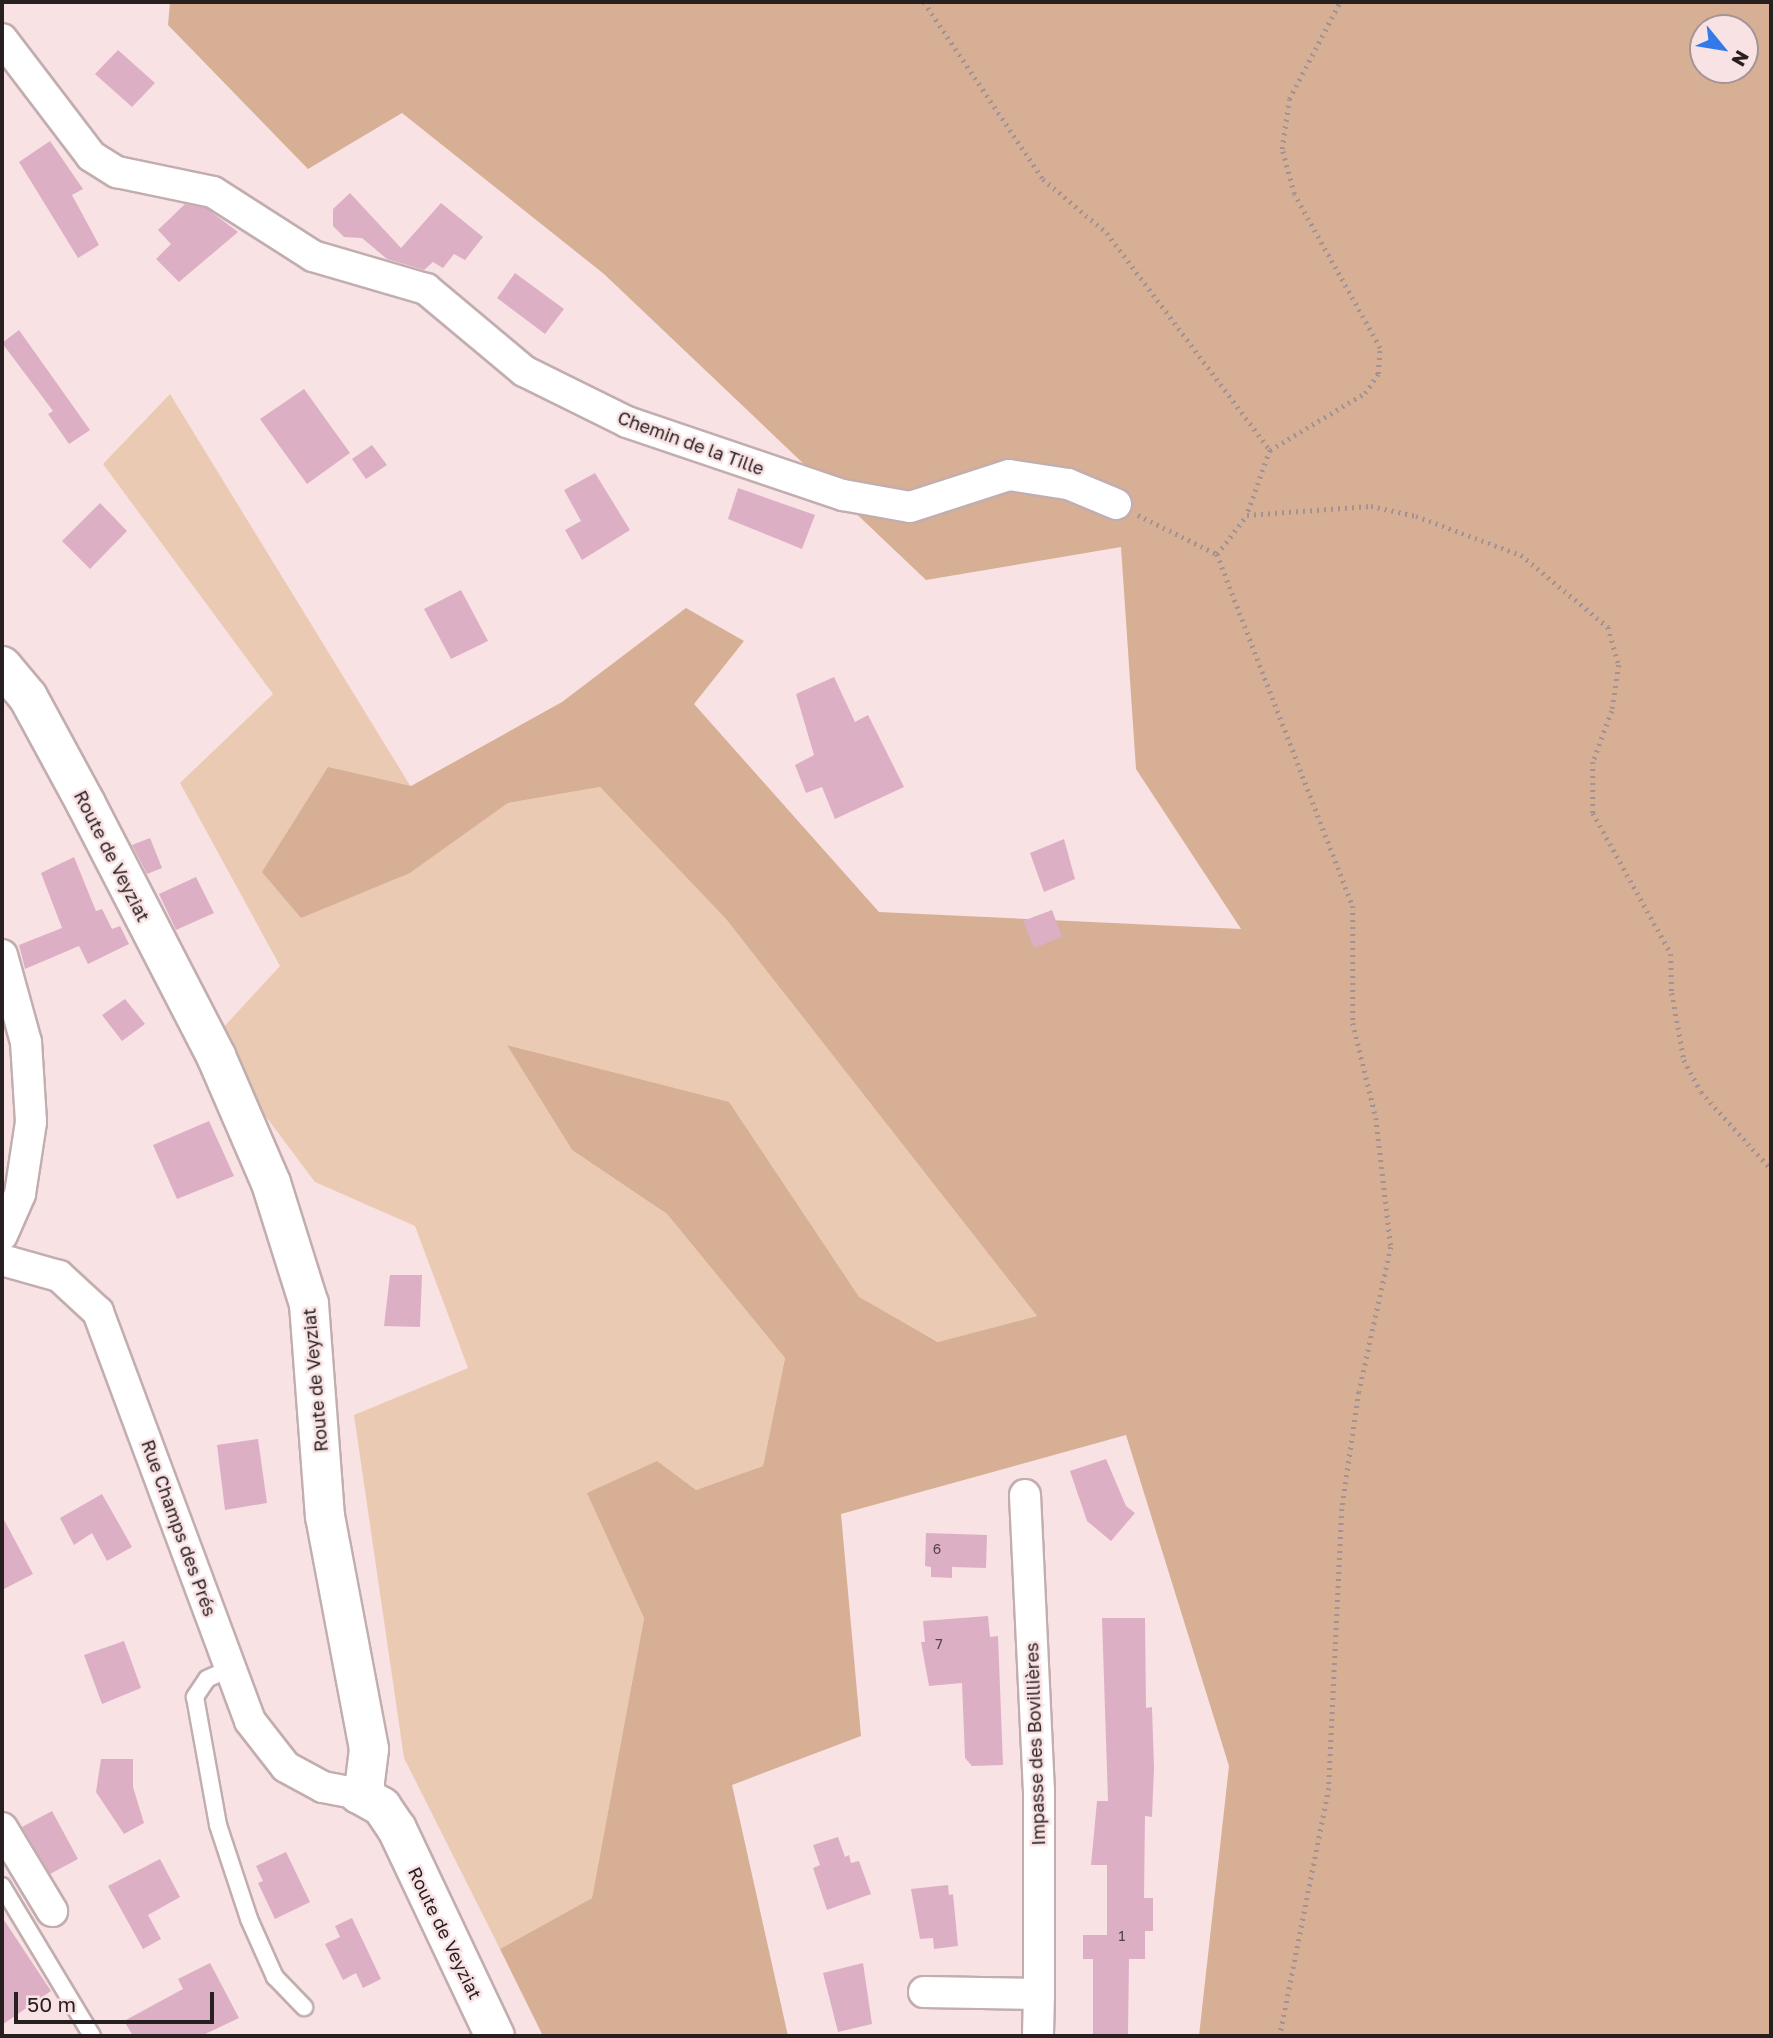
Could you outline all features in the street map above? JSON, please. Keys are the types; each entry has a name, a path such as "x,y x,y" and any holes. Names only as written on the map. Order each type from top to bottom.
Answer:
{"street":[{"name":"Chemin de la Tille","path":"2,39 91,156 117,172 213,192 313,256 426,289 524,371 627,422 843,495 910,508 1009,475 1068,484 1116,504"},
{"name":"Route de Veyziat","path":"2,666 28,697 216,1056 275,1195 309,1304 325,1516 369,1749 365,1784 359,1794 382,1807 397,1829 495,2036"},
{"path":"2,955 26,1042 31,1122 20,1194 2,1236"},
{"name":"Rue Champs des Prés","path":"2,1259 59,1276 98,1312 250,1721 286,1767 323,1787 359,1794"},
{"name":"Impasse des Bovillières","path":"1025,1495 1039,1790 1038,2036"},
{"path":"2,1828 52,1911"},
{"path":"924,1992 1039,1994"}],"lane":[{"path":"229,1669 206,1679 195,1696 218,1825 248,1919 275,1977 304,2007"},
{"path":"2,1886 92,2036"}],"path":[{"path":"923,2 1043,179 1107,233 1270,450"},
{"path":"1217,554 1247,515 1270,450 1365,393 1378,374 1380,348 1294,194 1282,149 1289,99 1340,2"},
{"path":"1116,504 1217,554 1353,906 1353,1023 1376,1118 1391,1247 1377,1326 1359,1392 1342,1509 1329,1788 1280,2036"},
{"path":"1247,515 1371,506 1416,516 1521,555 1608,626 1619,665 1612,711 1594,762 1593,813 1671,954 1672,993 1684,1060 1701,1092 1771,1169"}],"shaded area":[{"path":"170,2 1771,2 1771,2036 1199,2036 1229,1766 1126,1435 841,1514 861,1736 732,1785 788,2036 543,2036 500,1949 592,1898 644,1618 587,1493 657,1461 696,1490 763,1466 785,1358 667,1214 572,1150 507,1045 729,1102 859,1297 938,1342 1037,1316 726,919 600,787 508,803 410,873 301,918 262,872 328,767 411,786 562,702 686,608 744,641 694,704 879,912 1241,929 1136,769 1121,547 926,580 604,274 402,113 308,169 168,25"},
{"path":"170,394 411,787 410,873 508,803 600,787 726,919 1037,1316 939,1342 859,1298 729,1103 508,1045 572,1150 667,1214 785,1358 763,1466 696,1490 588,1493 644,1618 592,1898 500,1949 404,1758 354,1415 468,1368 415,1226 315,1182 210,1042 280,966 180,783 273,694 103,464"}],"building":[{"path":"118,50 155,83 132,107 95,74"},
{"path":"50,141 83,189 72,195 99,245 78,258 19,162"},
{"path":"350,193 401,248 441,203 483,237 465,260 454,254 443,268 433,262 424,270 387,259 362,238 344,237 333,226 333,209"},
{"path":"185,204 206,208 238,232 179,282 156,259 171,244 158,230"},
{"path":"515,273 564,309 545,334 497,298"},
{"path":"19,330 90,430 69,444 48,414 53,411 2,343"},
{"path":"304,389 350,453 307,484 260,419"},
{"path":"372,445 387,465 366,479 352,459"},
{"path":"595,473 630,530 582,560 565,530 581,521 564,490"},
{"path":"738,488 815,515 802,549 728,519"},
{"path":"100,503 127,531 90,569 62,541"},
{"path":"461,590 488,641 451,659 424,609"},
{"path":"834,677 855,722 868,715 904,787 835,819 822,787 806,793 795,765 814,755 796,694"},
{"path":"150,838 162,868 147,874 132,845"},
{"path":"1064,839 1075,879 1044,892 1030,853"},
{"path":"74,857 96,911 102,909 112,929 120,926 129,944 88,964 79,946 25,969 19,945 62,928 41,873"},
{"path":"196,877 214,913 176,930 159,894"},
{"path":"1052,910 1062,937 1034,948 1023,921"},
{"path":"125,999 145,1024 122,1041 102,1015"},
{"path":"209,1121 234,1176 177,1199 153,1145"},
{"path":"390,1275 422,1275 420,1327 384,1326"},
{"path":"258,1439 267,1503 225,1510 217,1445"},
{"path":"1106,1459 1126,1506 1135,1513 1111,1541 1087,1521 1070,1471"},
{"path":"102,1494 132,1547 107,1561 92,1533 74,1545 60,1518"},
{"path":"2,1516 33,1574 2,1590"},
{"path":"926,1533 987,1535 986,1568 952,1567 952,1578 931,1577 931,1567 925,1566"},
{"path":"988,1616 990,1637 998,1636 1003,1765 972,1766 965,1758 962,1683 929,1686 921,1642 925,1642 923,1621"},
{"path":"1102,1618 1145,1618 1146,1708 1152,1707 1152,1817 1145,1816 1144,1898 1153,1898 1153,1931 1145,1931 1145,1959 1129,1959 1128,2036 1093,2036 1093,1959 1083,1959 1083,1935 1107,1935 1107,1865 1091,1865 1097,1801 1108,1801"},
{"path":"124,1641 141,1688 102,1704 84,1655"},
{"path":"101,1759 133,1759 133,1787 144,1823 124,1834 96,1792"},
{"path":"52,1811 78,1859 50,1874 22,1827"},
{"path":"838,1837 845,1857 849,1855 851,1863 859,1861 871,1894 827,1910 813,1868 820,1865 813,1845"},
{"path":"286,1852 310,1902 275,1919 258,1883 263,1881 256,1866"},
{"path":"160,1859 180,1897 148,1915 161,1939 143,1949 108,1886"},
{"path":"948,1885 949,1895 953,1894 958,1946 934,1949 933,1938 920,1939 911,1889"},
{"path":"2,1917 51,1991 2,2025"},
{"path":"352,1918 381,1979 363,1988 356,1973 343,1980 325,1944 340,1937 335,1926"},
{"path":"210,1963 239,2018 201,2036 133,2036 124,2021 183,1989 178,1979"},
{"path":"863,1963 872,2024 838,2032 823,1973"}]}
